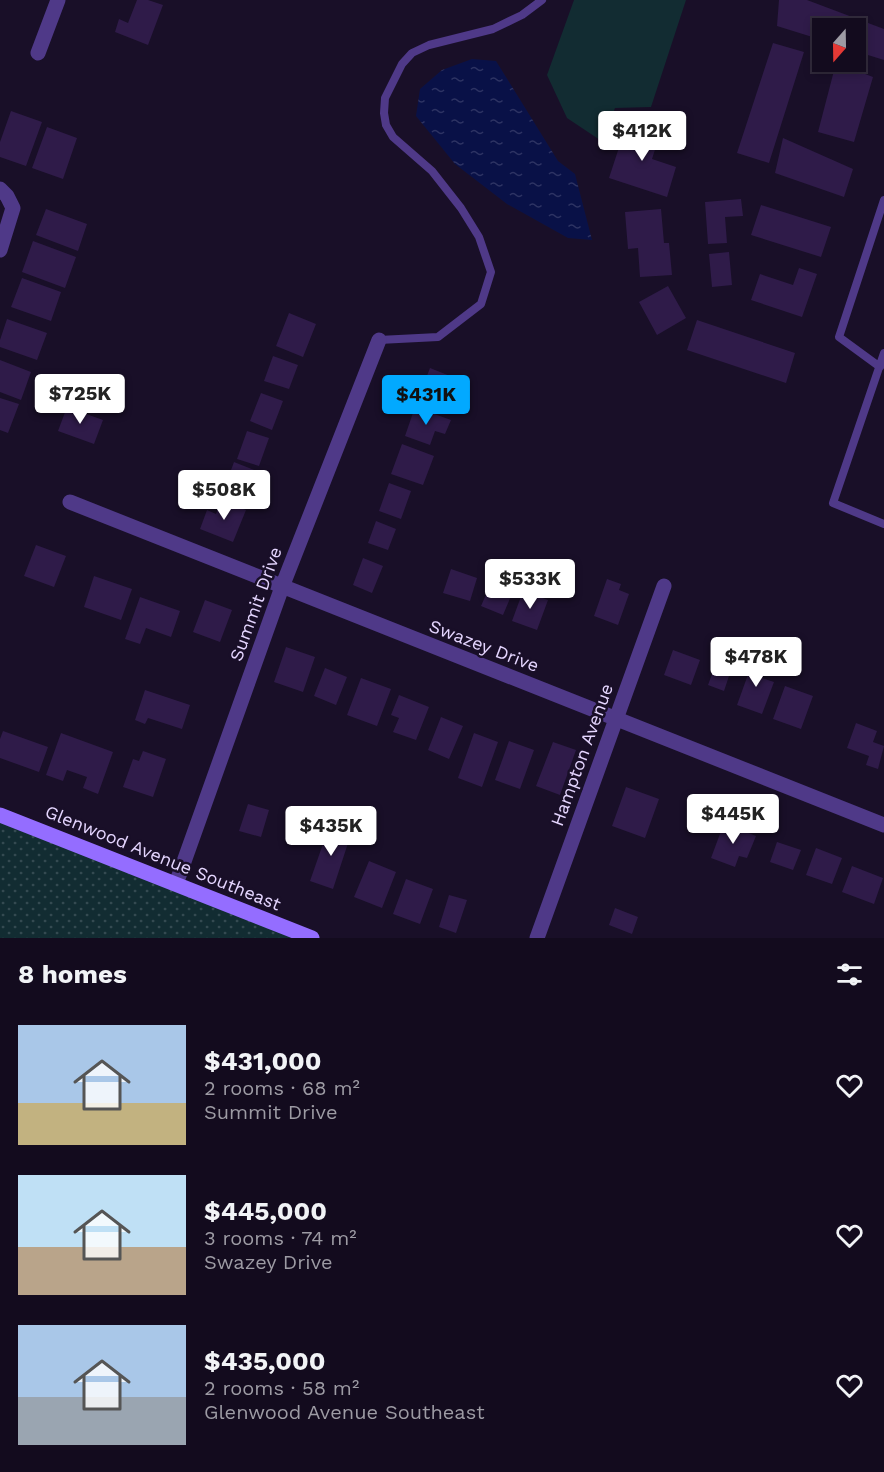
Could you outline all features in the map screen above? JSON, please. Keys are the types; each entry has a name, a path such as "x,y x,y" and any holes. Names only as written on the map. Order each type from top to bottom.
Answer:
{"main road":[{"name":"Glenwood Avenue Southeast","path":"0,814 312,938"}],"street":[{"path":"38,53 58,0"},
{"path":"0,189 7,196 13,208 0,250"},
{"name":"Summit Drive","path":"176,884 282,587 379,340"},
{"name":"Swazey Drive","path":"70,502 884,825"},
{"name":"Hampton Avenue","path":"537,938 664,586"}],"lane":[{"path":"379,340 438,337 482,304 491,272 479,237 461,208 432,171 393,136 386,125 385,98 402,64 412,53 429,45 493,29 522,15 542,0"},
{"path":"880,367 839,337 884,200"},
{"path":"884,353 832,503 884,524"}],"green space":[{"path":"574,0 686,0 651,107 615,108 603,142 567,118 547,75"},
{"path":"0,814 313,938 0,938"}],"water":[{"path":"472,59 496,61 558,161 575,174 592,240 568,238 507,204 455,164 416,116 420,89 442,70"}],"building":[{"path":"137,0 148,0 163,5 148,45 115,32 119,19 128,23"},
{"path":"779,0 807,0 855,18 812,18 812,37 777,26"},
{"path":"866,22 884,29 884,60 866,54"},
{"path":"773,43 804,52 769,163 737,153"},
{"path":"834,72 860,72 873,77 854,142 818,132"},
{"path":"11,111 42,122 26,166 0,157 0,142"},
{"path":"627,123 660,134 652,159 676,167 667,197 609,178"},
{"path":"47,127 77,138 63,179 32,168"},
{"path":"783,138 853,169 844,197 775,173"},
{"path":"741,199 743,216 725,217 727,243 708,244 705,202"},
{"path":"761,205 831,227 821,257 751,235"},
{"path":"46,209 87,224 78,251 36,235"},
{"path":"661,209 664,243 669,243 672,275 640,277 638,248 628,249 625,212"},
{"path":"33,241 76,257 65,288 22,272"},
{"path":"729,252 732,285 712,287 709,254"},
{"path":"799,268 817,274 802,317 751,300 760,274 793,285"},
{"path":"22,278 61,292 51,321 11,307"},
{"path":"668,286 686,318 657,335 639,302"},
{"path":"289,313 316,324 303,357 276,346"},
{"path":"7,319 47,333 37,360 0,347"},
{"path":"697,320 795,353 786,383 687,350"},
{"path":"273,356 298,365 289,389 264,381"},
{"path":"0,360 31,372 21,400 0,392"},
{"path":"430,368 455,378 444,408 418,399"},
{"path":"261,393 283,401 272,430 250,421"},
{"path":"0,398 19,404 8,433 0,430"},
{"path":"67,407 103,420 94,444 58,431"},
{"path":"415,407 451,420 445,434 435,431 430,445 405,436"},
{"path":"247,431 269,438 259,466 237,459"},
{"path":"402,444 434,456 423,485 391,474"},
{"path":"234,462 262,473 256,488 252,486 246,501 223,492"},
{"path":"389,483 411,491 401,519 379,511"},
{"path":"221,500 246,510 233,542 200,529 207,510 216,514"},
{"path":"376,521 396,529 388,550 368,543"},
{"path":"36,545 66,556 54,587 24,576"},
{"path":"363,558 383,566 372,593 353,585"},
{"path":"451,569 477,578 470,601 443,593"},
{"path":"94,576 132,589 121,620 84,607"},
{"path":"607,579 621,584 619,590 629,594 618,625 594,616"},
{"path":"492,581 514,589 503,615 481,606"},
{"path":"523,591 548,600 537,630 512,621"},
{"path":"140,597 180,611 171,637 146,628 140,644 125,639"},
{"path":"205,600 232,610 220,642 193,632"},
{"path":"286,647 315,657 303,692 274,682"},
{"path":"673,650 700,660 691,685 664,675"},
{"path":"721,650 736,655 724,691 708,685"},
{"path":"754,658 768,663 762,678 774,682 762,714 737,705"},
{"path":"325,668 347,677 336,705 314,696"},
{"path":"361,678 391,689 377,726 347,715"},
{"path":"785,686 813,696 801,729 773,719"},
{"path":"145,690 190,705 182,729 148,718 145,724 135,720"},
{"path":"399,695 429,707 416,740 393,732 399,718 391,715"},
{"path":"441,717 463,726 449,759 428,750"},
{"path":"856,723 877,731 873,742 884,746 878,769 866,765 869,756 847,748"},
{"path":"3,731 48,747 39,772 0,758 0,739"},
{"path":"61,733 113,752 98,794 83,788 87,777 67,770 63,781 46,775"},
{"path":"474,733 498,742 482,787 458,778"},
{"path":"509,741 534,750 520,789 495,780"},
{"path":"553,742 576,750 560,795 536,786"},
{"path":"143,751 166,759 153,797 123,787 133,759 139,761"},
{"path":"626,787 659,799 645,838 612,826"},
{"path":"248,804 269,810 261,837 239,831"},
{"path":"331,821 343,826 340,834 350,837 333,889 310,881"},
{"path":"724,823 756,836 747,858 739,856 735,867 711,858"},
{"path":"777,842 801,850 793,870 770,862"},
{"path":"816,848 842,858 832,884 806,875"},
{"path":"369,861 396,872 382,908 354,897"},
{"path":"852,866 883,878 874,904 842,892"},
{"path":"406,879 433,889 420,924 393,914"},
{"path":"449,895 467,900 456,933 439,927"},
{"path":"615,908 638,917 632,934 609,925"}]}
